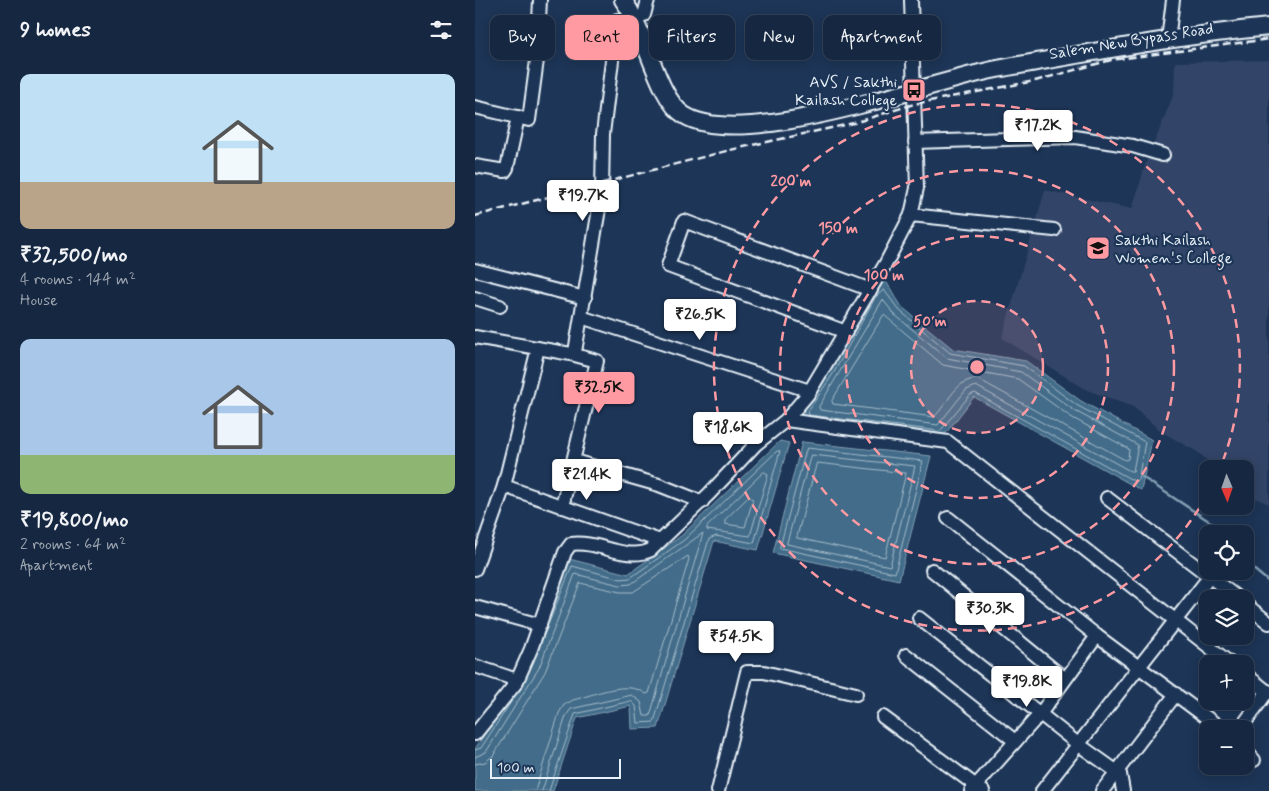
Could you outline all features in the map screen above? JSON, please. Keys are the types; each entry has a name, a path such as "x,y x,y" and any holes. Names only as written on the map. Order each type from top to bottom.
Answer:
{"main road":[{"path":"615,0 632,26 659,96 666,108 676,117 689,124 712,128 724,125"},
{"name":"Salem New Bypass Road","path":"623,0 639,25 665,92 673,105 694,120 724,125 751,125 792,120 994,70 1127,46 1269,27"},
{"name":"Salem New Bypass Road","path":"994,70 1037,55 1169,32 1269,20"}],"street":[{"path":"475,106 529,120 537,60 540,0"},
{"path":"644,15 648,0"},
{"path":"477,728 517,680 540,625 565,552 571,544 590,544 632,554 643,554 660,542 702,502 755,444 786,420 810,391 846,332 911,215 917,188 911,0"},
{"path":"1169,32 1173,0"},
{"path":"571,354 575,352 602,191 603,134 612,60"},
{"path":"475,166 496,170 505,170 507,168 518,117"},
{"path":"915,142 1075,137 1133,146 1163,155"},
{"path":"911,215 1054,230"},
{"path":"846,332 668,266 684,221 871,290"},
{"path":"475,270 585,298"},
{"path":"475,298 500,306"},
{"path":"581,317 810,391"},
{"path":"475,337 597,360 562,507"},
{"path":"475,569 504,486 537,348"},
{"path":"786,420 948,442 1220,655"},
{"path":"574,461 681,492 702,502"},
{"path":"504,486 660,542"},
{"path":"1107,498 1199,565"},
{"path":"948,518 1097,636 1210,720"},
{"path":"932,570 1065,679"},
{"path":"1041,791 1207,580"},
{"path":"1218,580 1229,590"},
{"path":"475,608 540,625"},
{"path":"1254,611 1269,623"},
{"path":"919,618 1078,744 1120,774 1123,791"},
{"path":"883,717 977,789 1015,741 1040,714 1097,636"},
{"path":"906,655 1015,741"},
{"path":"475,666 517,680"},
{"path":"718,791 747,672 764,672 856,694"},
{"path":"1247,720 1268,692 1254,681"},
{"path":"1102,791 1176,694"}],"shaded area":[{"path":"1269,60 1269,504 1254,498 1254,460 1206,460 1199,453 1162,432 1133,407 1087,390 1002,338 1045,190 1132,209 1145,166 1174,93 1175,62"}],"water":[{"path":"885,280 902,307 953,349 1026,361 1081,401 1152,440 1141,490 974,397 943,437 797,419 829,371 871,295"},
{"path":"780,441 789,443 758,550 714,541 658,728 632,729 631,706 577,718 553,791 475,791 475,749 502,707 569,559 628,574 681,536"},
{"path":"802,442 931,456 899,580 773,553"}],"waterway":[{"path":"1142,477 1215,525"},
{"path":"1254,570 1269,582"}],"railway":[{"path":"475,216 730,150 854,123 914,104 1035,81 1111,60 1269,39"}],"place":[{"name":"AVS / Sakthi Kailash College","path":"914,90"},
{"name":"Sakthi Kailash Women's College","path":"1098,248"}]}
